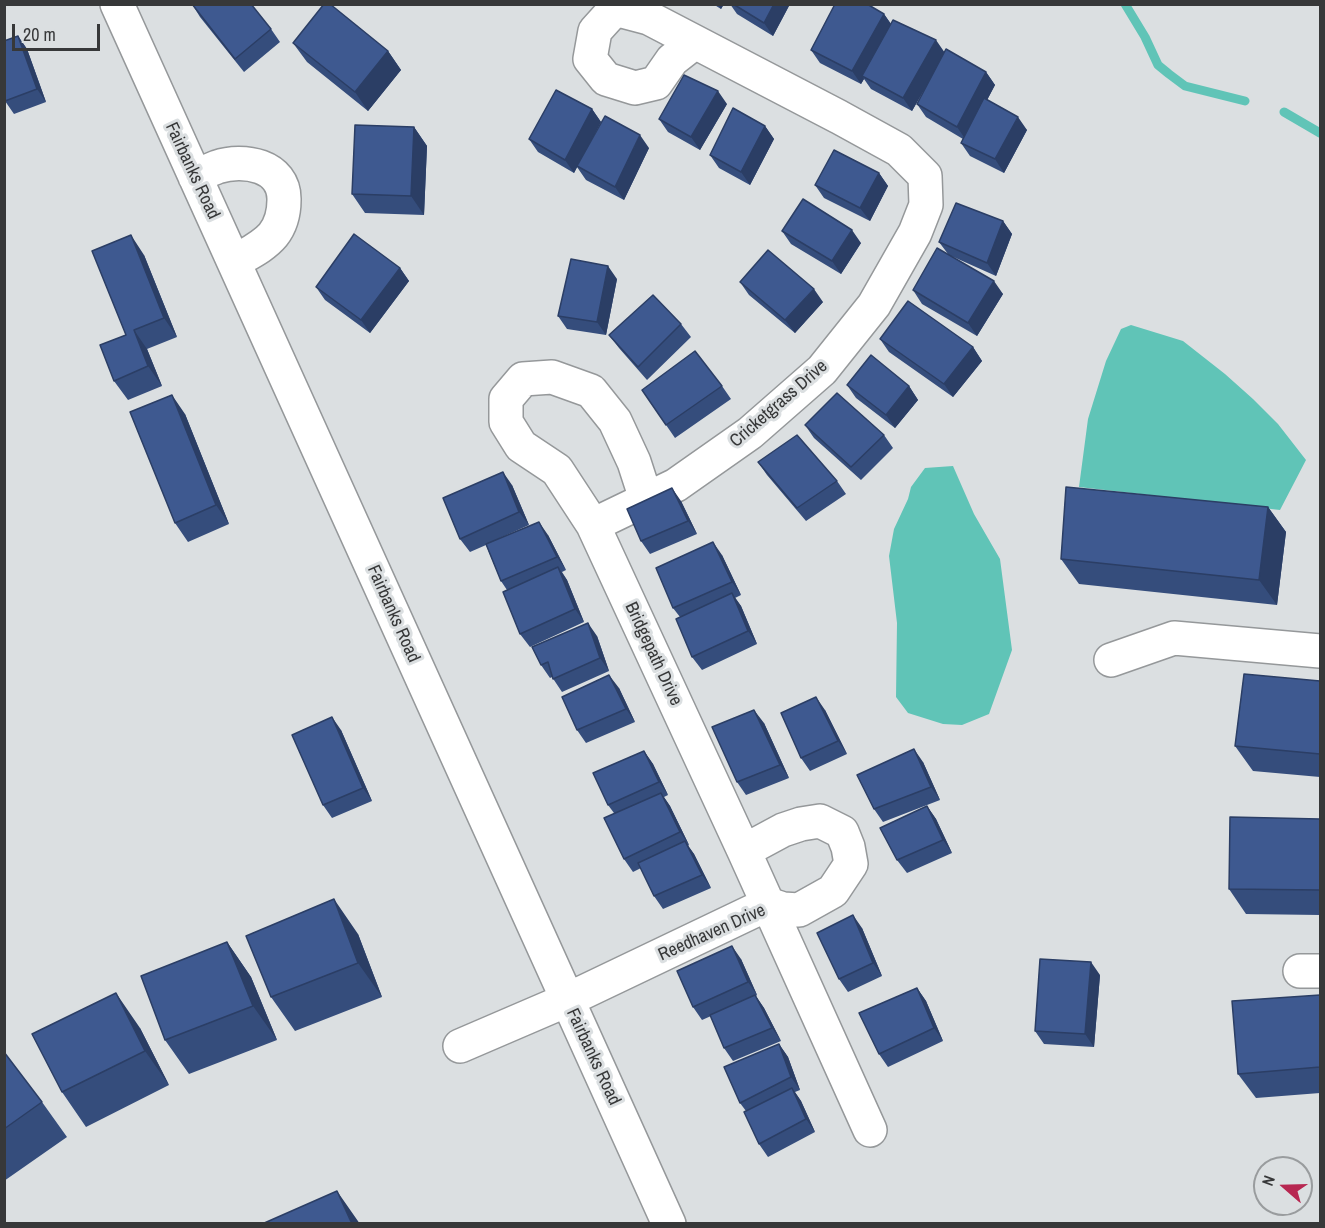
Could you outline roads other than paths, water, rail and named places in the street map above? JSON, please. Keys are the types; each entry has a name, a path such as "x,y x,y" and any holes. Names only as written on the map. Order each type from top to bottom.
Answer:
{"street":[{"name":"Fairbanks Road","path":"117,4 144,69 234,262 669,1224"},
{"name":"Cricketgrass Drive","path":"593,525 676,485 750,433 822,370 874,305 915,233 926,205 925,176 898,150 695,42"},
{"path":"195,177 218,167 252,164 266,168 278,178 284,193 281,221 273,235 234,262"},
{"name":"Bridgepath Drive","path":"646,499 634,462 615,421 591,391 552,376 523,379 506,399 506,422 521,446 557,470 593,525 744,850 870,1130"},
{"path":"1111,660 1174,638 1320,651"},
{"name":"Reedhaven Drive","path":"460,1046 567,1000 768,904 783,909 799,910 833,891 851,864 842,832 820,821 783,830 744,850"}],"waterway":[{"path":"1125,4 1145,37 1158,65 1169,74 1185,86 1245,101"},
{"path":"1284,112 1320,133"}]}
